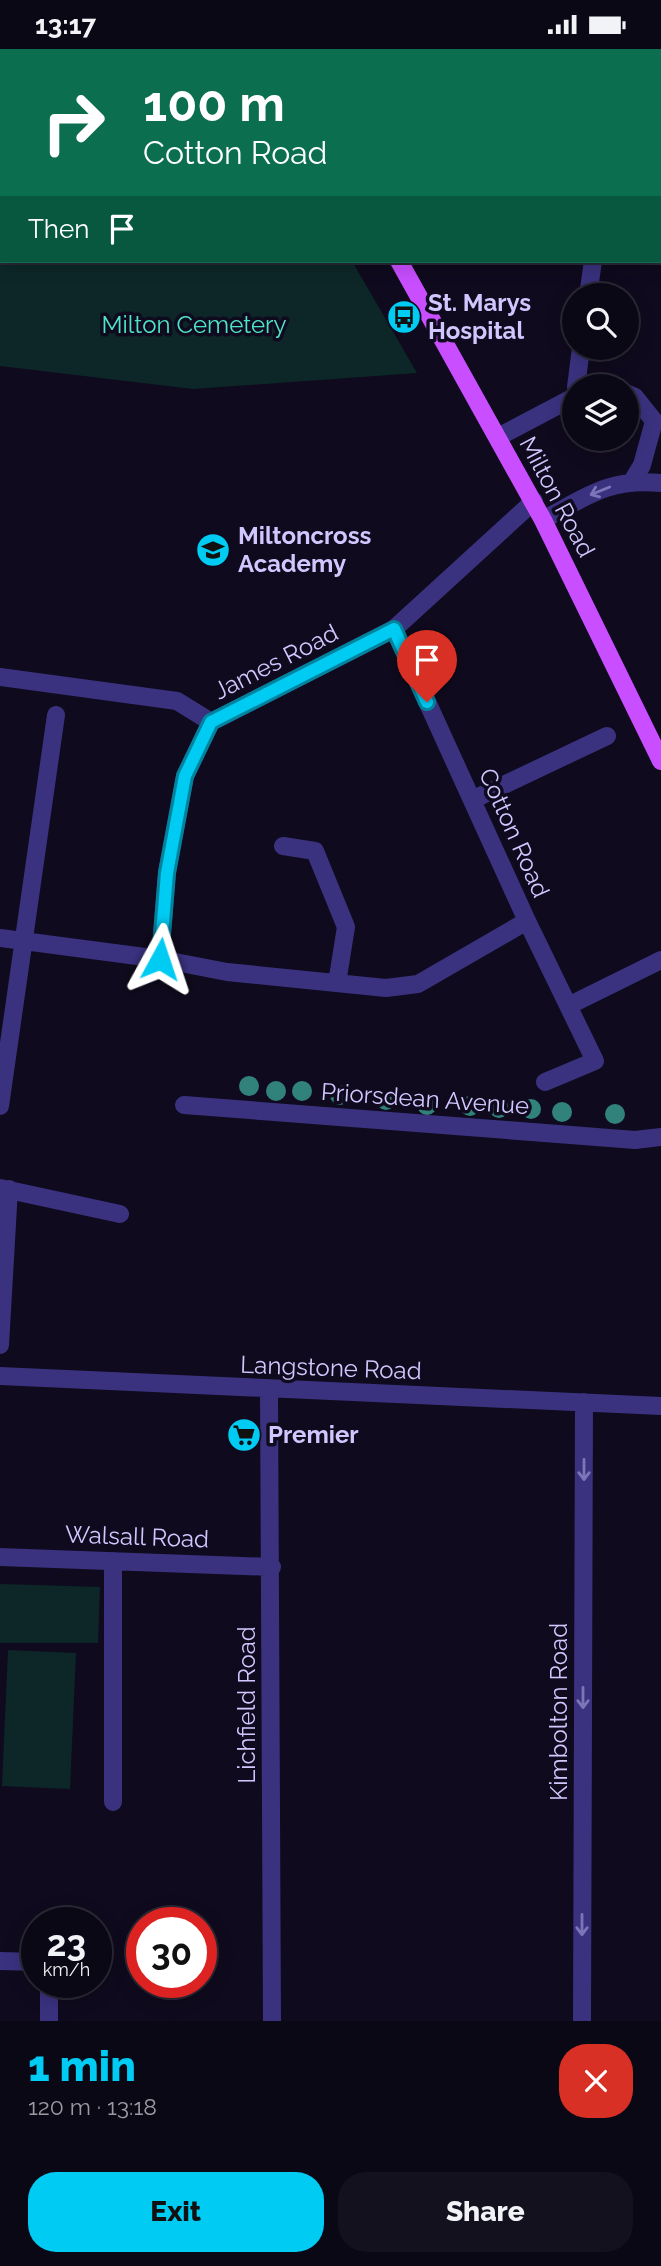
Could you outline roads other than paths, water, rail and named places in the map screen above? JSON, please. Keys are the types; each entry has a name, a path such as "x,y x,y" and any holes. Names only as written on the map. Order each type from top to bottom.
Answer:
{"main road":[{"name":"Milton Road","path":"400,263 544,520 661,761"}],"street":[{"path":"590,283 593,263"},
{"path":"633,480 642,465 657,424 639,402"},
{"path":"498,437 562,403"},
{"path":"544,520 600,489 633,480 661,483"},
{"path":"394,629 534,501"},
{"name":"James Road","path":"160,959 167,873 185,776 211,722 394,629"},
{"name":"Cotton Road","path":"0,938 160,959 227,972 386,988 418,984 527,921 394,629"},
{"path":"0,677 177,701 211,722"},
{"path":"0,1106 56,715"},
{"path":"472,800 607,736"},
{"path":"284,846 315,851 341,915 345,927 337,983"},
{"path":"527,921 595,1061 545,1082"},
{"path":"570,1005 661,960"},
{"name":"Priorsdean Avenue","path":"184,1105 635,1140 661,1137"},
{"path":"0,1345 5,1188 120,1214"},
{"name":"Langstone Road","path":"0,1376 661,1406"},
{"name":"Lichfield Road","path":"269,1390 272,1567 272,2021"},
{"name":"Kimbolton Road","path":"582,2021 584,1402"},
{"name":"Walsall Road","path":"0,1557 272,1567"},
{"path":"113,1561 113,1802"},
{"path":"0,1962 21,1962"},
{"path":"49,1998 49,2021"}],"place":[{"name":"St. Marys Hospital","path":"404,317"},
{"name":"Miltoncross Academy","path":"213,550"},
{"name":"Premier","path":"244,1435"}],"park label":[{"name":"Milton Cemetery","path":"194,325"}]}
